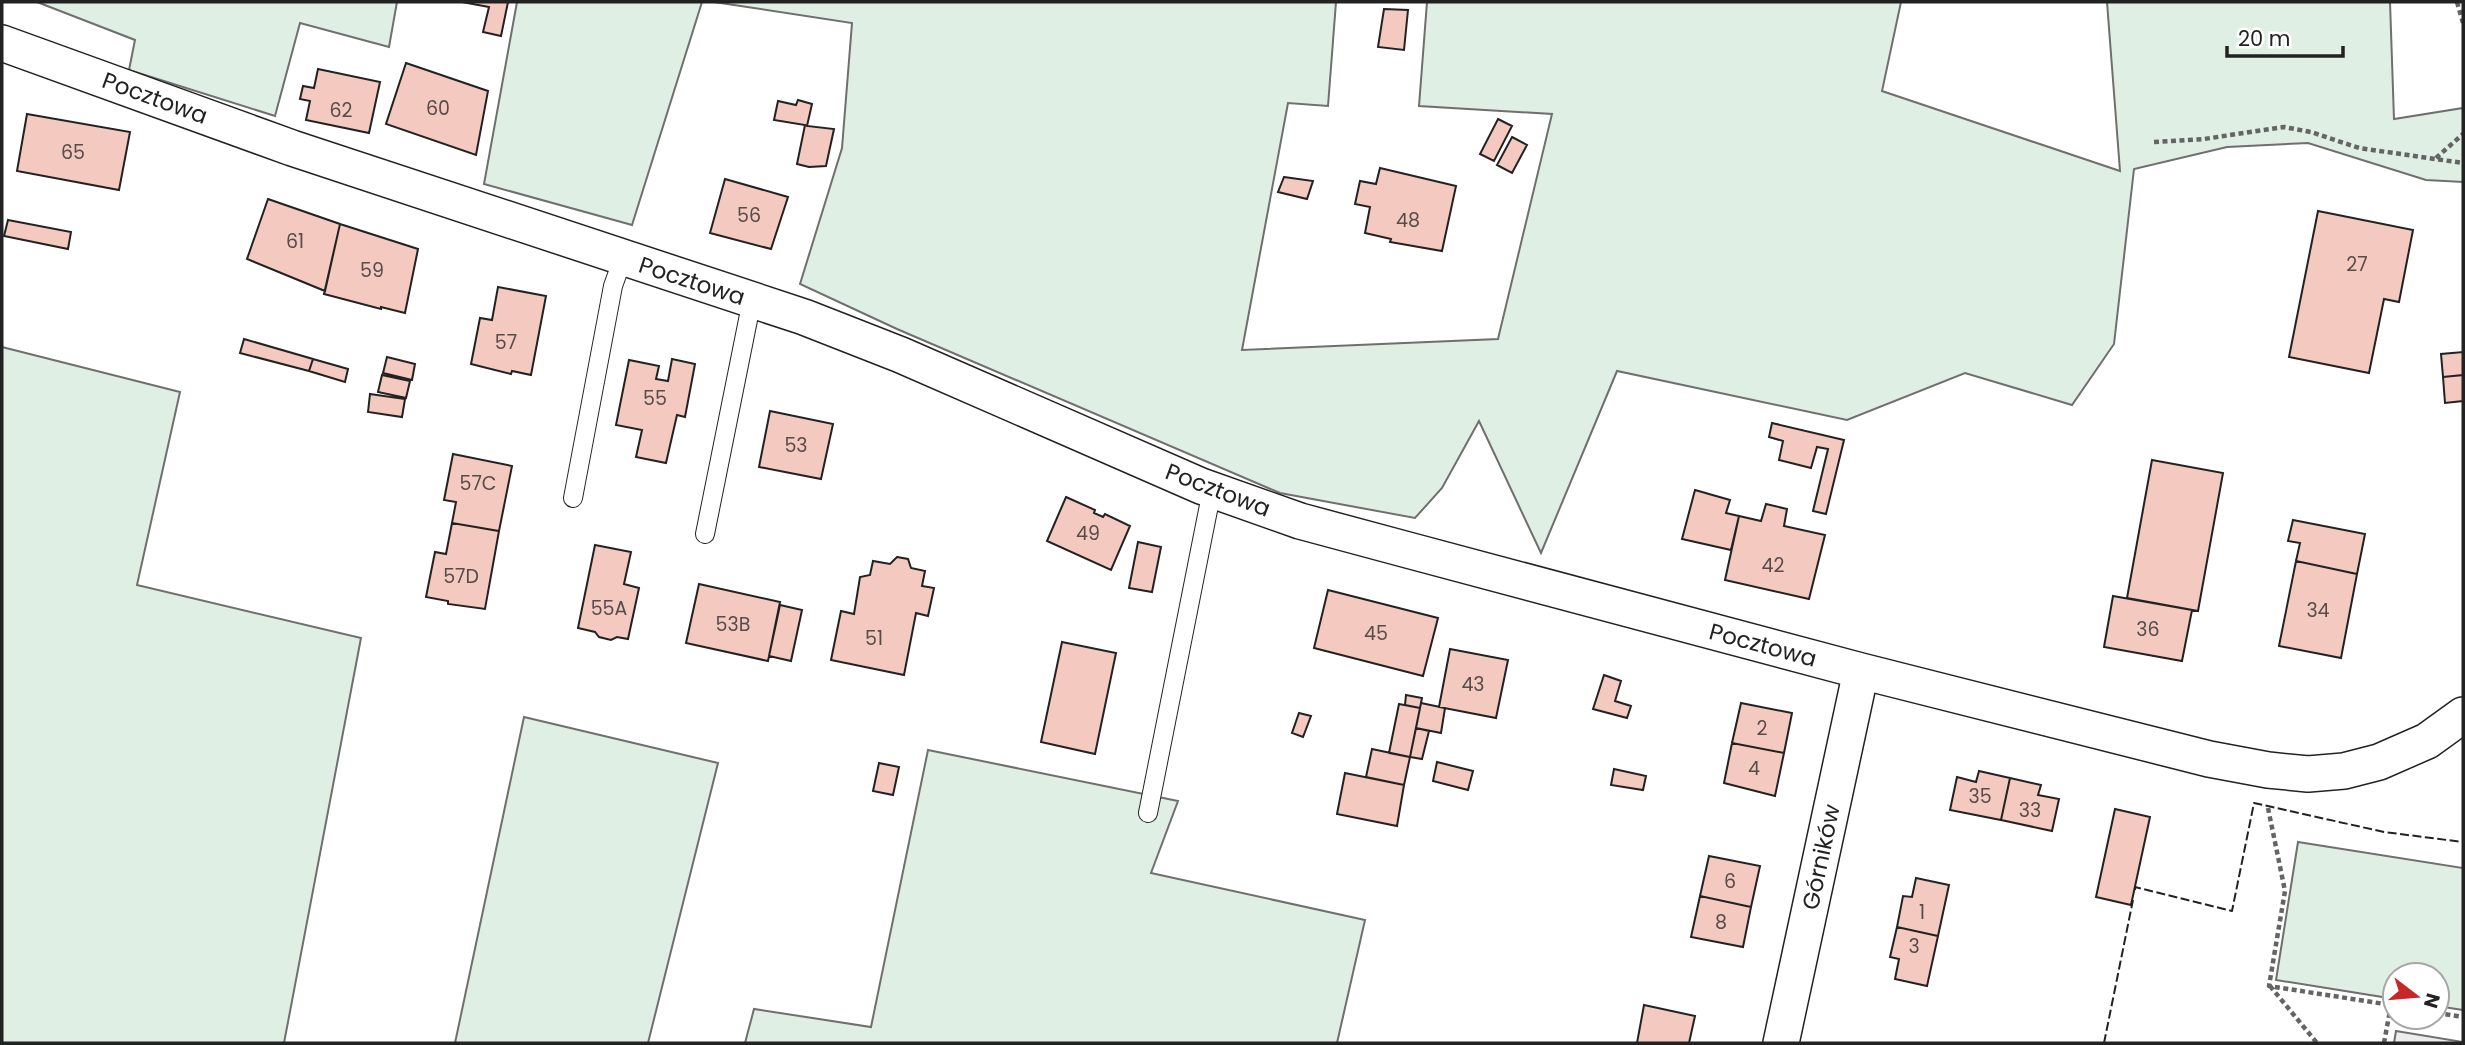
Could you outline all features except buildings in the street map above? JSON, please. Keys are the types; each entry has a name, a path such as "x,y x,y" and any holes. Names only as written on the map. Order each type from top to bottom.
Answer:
{"street":[{"name":"Pocztowa","path":"2,43 292,148 752,300 901,355 1212,490 1300,521 1861,671 2208,759 2268,770 2308,774 2344,771 2379,762 2427,741 2462,720"},
{"name":"Górników","path":"1782,1043 1861,671"}],"lane":[{"path":"573,498 613,286 623,258"},
{"path":"705,534 752,300"},
{"path":"1148,814 1212,490"}],"path":[{"path":"2456,2 2463,23"},
{"path":"2154,142 2204,139 2284,127 2311,132 2359,148 2463,163"},
{"path":"2435,159 2463,134"},
{"path":"2267,806 2285,891 2269,986 2317,1043"},
{"path":"2269,986 2381,1004"}],"green space":[{"path":"37,2 397,2 389,47 300,23 275,116 129,70 135,40"},
{"path":"517,2 702,2 632,225 484,184"},
{"path":"714,2 1336,2 1328,106 1288,103 1242,350 1498,339 1552,114 1419,106 1427,2 1901,2 1882,91 2120,171 2107,2 2390,2 2394,119 2463,108 2463,182 2426,180 2308,143 2227,147 2134,169 2114,344 2072,405 1965,373 1847,420 1617,371 1541,553 1479,421 1442,488 1415,518 1280,493 897,329 800,284 842,148 852,23"},
{"path":"2,347 180,392 137,585 361,638 284,1043 2,1043"},
{"path":"524,717 718,763 648,1043 455,1043"},
{"path":"928,750 1178,801 1151,873 1365,920 1337,1043 745,1043 754,1009 871,1027"},
{"path":"2298,842 2463,868 2463,1010 2451,1008 2451,961 2381,961 2381,997 2276,980"}],"shaded area":[{"path":"2396,1031 2463,1042 2463,1043 2394,1043"}],"fence":[{"path":"2135,890 2135,887 2232,911 2254,803 2384,832 2463,842"},
{"path":"2104,1043 2133,900"}]}
